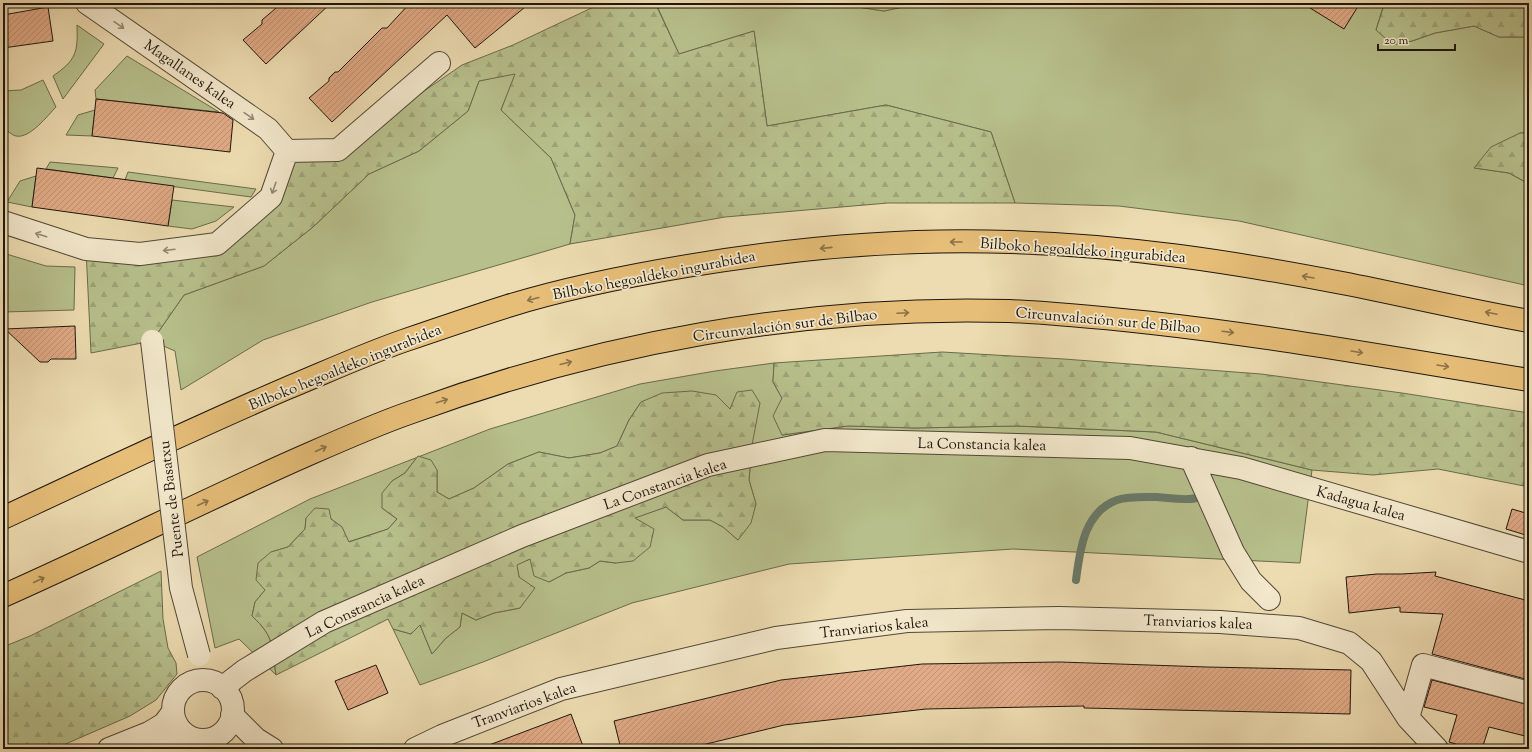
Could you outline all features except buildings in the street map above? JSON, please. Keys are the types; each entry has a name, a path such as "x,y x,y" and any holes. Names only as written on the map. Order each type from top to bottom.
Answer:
{"highway":[{"name":"Bilboko hegoaldeko ingurabidea","path":"3,518 204,424 400,342 510,305 553,294 611,280 746,256 843,246 916,242 1011,242 1110,248 1195,258 1346,284 1529,320"},
{"name":"Circunvalación sur de Bilbao","path":"3,596 345,438 408,413 545,368 620,350 755,325 848,315 918,312 1009,311 1104,318 1248,334 1529,380"}],"street":[{"name":"Magallanes kalea","path":"87,3 268,129 287,151"},
{"path":"3,222 86,249 140,254 217,244 271,197 287,151 338,150 439,63"},
{"name":"Puente de Basatxu","path":"152,341 181,588 199,656 199,681"},
{"name":"La Constancia kalea","path":"222,688 244,671 324,622 522,536 708,465 825,440 1130,448 1191,458"},
{"path":"1191,458 1233,552 1251,581 1269,599"},
{"name":"Kadagua kalea","path":"1191,458 1241,468 1529,552"},
{"name":"Tranviarios kalea","path":"415,749 442,736 561,689 776,638 906,621 1059,618 1220,622 1299,628 1349,643 1371,661 1408,718"},
{"path":"1438,749 1408,718 1423,665 1529,694"},
{"path":"216,737 227,728 231,722 232,705 229,696 222,688 208,681 191,683 183,688 177,695 174,703 173,712 175,722 180,730 188,736 202,740 216,737 266,746"},
{"path":"109,749 154,730 164,724 173,712"},
{"path":"232,715 266,746"},
{"path":"147,749 188,736"}],"green space":[{"path":"602,3 658,3 657,7 679,54 754,31 767,126 886,105 991,132 1015,203 888,203 725,217 570,244 575,215 551,158 501,110 515,74 479,81 468,111 419,151 369,174 313,227 264,266 184,295 152,341 91,353 86,249 217,244 271,197 287,151 338,150 462,65 513,45"},
{"path":"658,3 832,3 884,11 922,3 1379,3 1383,7 1376,30 1412,41 1435,33 1474,26 1499,37 1529,37 1529,133 1520,133 1475,168 1509,173 1529,184 1529,286 1239,221 1119,206 1015,203 991,132 886,105 767,126 754,31 679,54 657,6"},
{"path":"832,3 922,3 884,11"},
{"path":"1379,3 1529,3 1529,37 1499,37 1474,26 1435,33 1412,41 1393,45 1376,30 1383,8"},
{"path":"77,25 104,44 63,99 53,76 67,65 74,55 77,43"},
{"path":"127,56 219,112 96,99 95,90"},
{"path":"516,73 501,110 551,158 575,215 570,244 372,302 263,340 181,390 175,351 152,341 184,295 264,266 313,227 369,174 419,151 468,111 479,81"},
{"path":"43,80 56,107 38,126 27,134 21,136 12,135 3,127 3,91 21,90"},
{"path":"95,110 92,136 66,135 78,115"},
{"path":"1520,133 1529,133 1529,184 1509,173 1474,168 1491,147"},
{"path":"50,162 118,168 113,178 46,169"},
{"path":"128,172 256,189 251,197 125,180"},
{"path":"36,176 32,207 7,202 20,181"},
{"path":"172,200 234,207 216,221 192,229 168,226"},
{"path":"3,253 46,266 75,267 74,310 3,312"},
{"path":"942,352 1064,359 1261,374 1402,393 1529,413 1529,487 1438,469 1373,475 1312,470 1156,432 1017,426 915,428 848,426 782,435 773,416 782,398 773,382 774,363"},
{"path":"774,363 773,382 782,398 782,435 848,426 915,428 1017,426 1156,432 1312,470 1300,563 1013,549 789,564 632,603 483,662 420,685 393,629 411,634 420,625 432,654 446,638 460,627 462,613 476,620 494,613 520,608 519,577 516,565 530,559 549,582 566,573 589,568 600,561 616,563 634,518 666,507 683,520 710,520 723,527 738,540 756,504 749,480 752,445 730,409 641,402 629,420 617,446 600,453 569,458 539,452 508,464 474,488 449,499 437,492 437,470 419,457 490,429 640,384 715,371"},
{"path":"752,390 760,403 752,445 749,480 756,504 751,523 738,540 723,527 710,520 683,520 666,507 635,518 654,529 650,547 633,561 616,563 600,561 589,568 566,573 549,582 534,576 530,559 517,565 519,577 535,588 520,608 494,613 476,620 462,613 460,627 446,638 432,654 420,625 411,634 393,629 388,619 276,675 273,650 269,637 265,630 252,616 255,602 265,590 256,580 258,563 271,552 288,547 305,529 306,518 315,508 329,509 331,519 342,527 349,542 388,529 397,519 382,508 382,493 392,481 405,473 418,456 431,460 437,470 437,492 449,499 474,488 508,464 539,452 569,458 600,453 617,446 629,420 641,402 662,393 692,391 716,395 730,409 737,392"},
{"path":"417,457 405,473 392,481 382,508 397,519 388,529 348,542 342,527 331,519 306,518 305,529 288,547 271,552 265,590 255,602 252,616 265,630 269,637 273,650 276,675 239,639 215,648 197,557 310,499"},
{"path":"161,571 163,619 168,648 176,663 177,674 156,700 130,716 54,749 3,749 3,647 30,636"}],"waterway":[{"path":"1076,580 1079,557 1086,533 1097,513 1106,506 1117,500 1132,497 1182,499 1197,498"}]}
